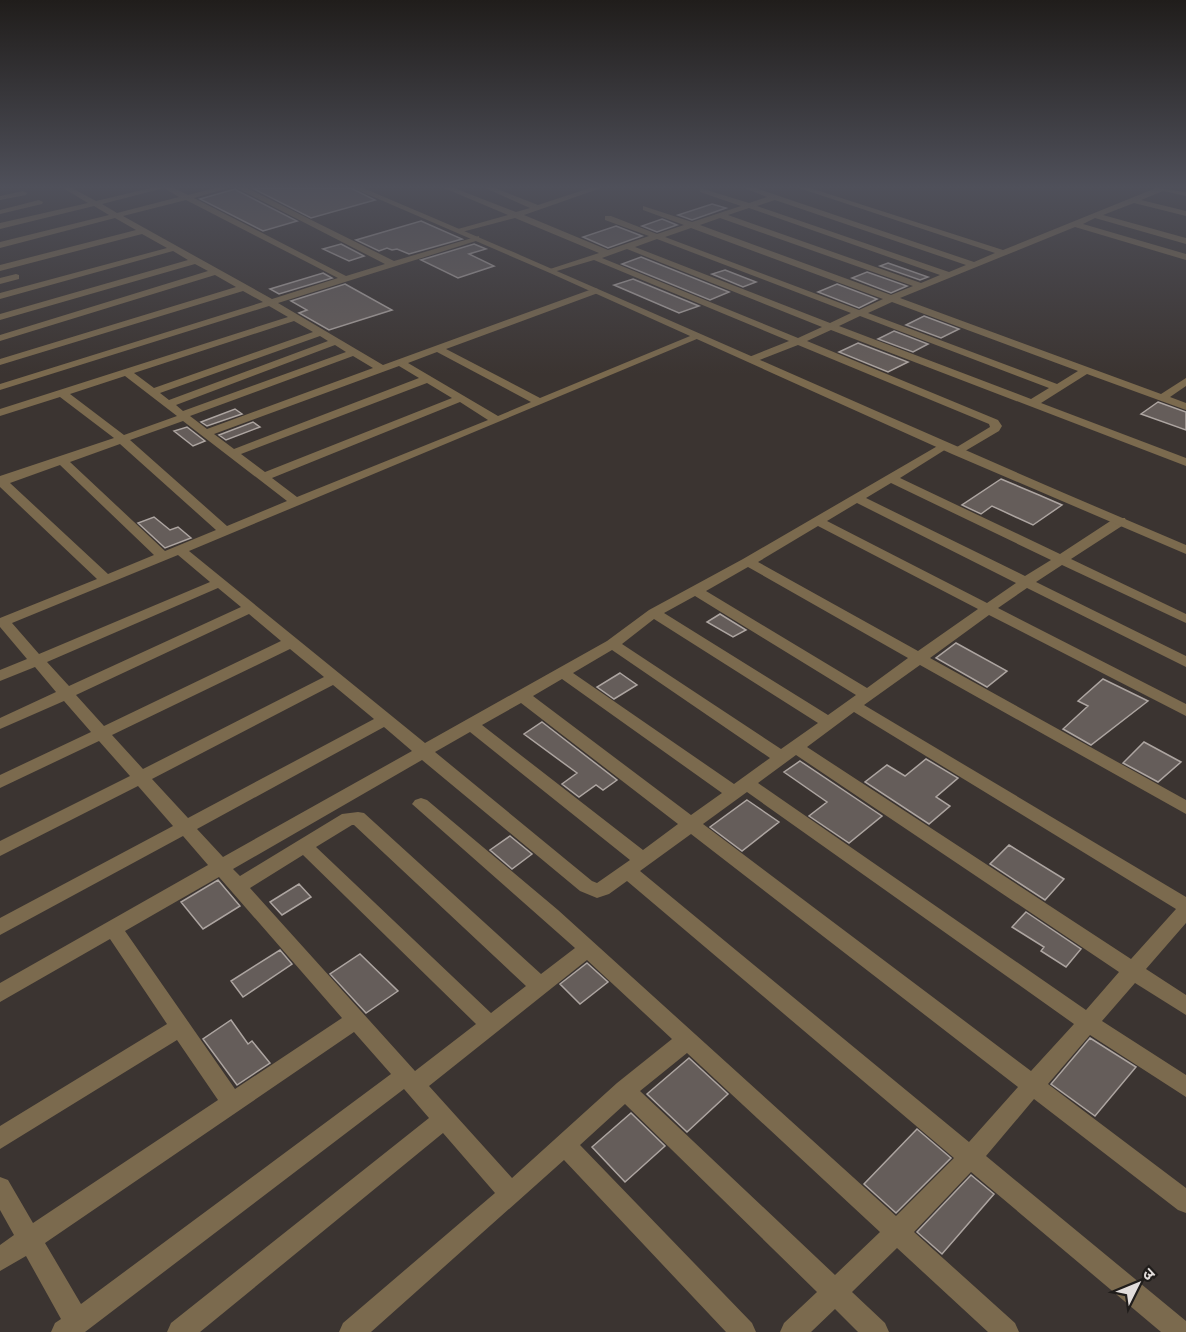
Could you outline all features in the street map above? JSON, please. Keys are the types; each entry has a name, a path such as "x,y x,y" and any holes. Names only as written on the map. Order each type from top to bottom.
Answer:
{"street":[{"path":"0,268 69,250"},
{"path":"0,296 167,250"},
{"path":"178,250 338,341 382,369"},
{"path":"290,250 344,278"},
{"path":"365,250 391,263"},
{"path":"0,338 115,327 270,302 435,250"},
{"path":"504,250 951,449 1186,550"},
{"path":"601,250 605,252"},
{"path":"553,271 611,250"},
{"path":"636,250 829,327 1186,462"},
{"path":"693,250 1058,388"},
{"path":"761,250 1186,407"},
{"path":"819,250 921,286"},
{"path":"878,250 949,275"},
{"path":"932,250 975,265"},
{"path":"995,250 1004,253"},
{"path":"753,359 799,341 892,298 1011,250"},
{"path":"1168,250 1185,255"},
{"path":"0,993 612,644 654,613 748,562 891,478 995,429 996,426 983,418 593,256"},
{"path":"0,317 195,261"},
{"path":"0,387 214,272"},
{"path":"0,281 16,277"},
{"path":"51,282 115,327"},
{"path":"0,362 242,288"},
{"path":"206,433 595,291"},
{"path":"0,413 296,317"},
{"path":"152,392 321,332"},
{"path":"511,1194 140,779 67,693 1,622 699,336"},
{"path":"168,404 338,341"},
{"path":"436,348 539,402"},
{"path":"105,579 0,481 355,352"},
{"path":"399,362 497,420"},
{"path":"1031,404 1087,370"},
{"path":"126,372 296,502"},
{"path":"233,453 428,379"},
{"path":"1162,398 1186,381"},
{"path":"62,393 122,438 225,531"},
{"path":"264,477 461,398"},
{"path":"61,460 162,555"},
{"path":"891,478 1186,619"},
{"path":"857,498 1186,662"},
{"path":"818,521 1186,711"},
{"path":"179,549 333,679 591,890 603,890 860,700 921,659 1026,582 1120,521"},
{"path":"748,562 1186,808"},
{"path":"0,676 219,583"},
{"path":"695,590 860,700 1186,908 969,1157 897,1232 793,1332"},
{"path":"0,724 249,609"},
{"path":"654,613 829,723"},
{"path":"0,782 290,643"},
{"path":"612,644 788,752 1186,1006"},
{"path":"562,672 740,787 1186,1087"},
{"path":"0,849 333,679"},
{"path":"521,695 1186,1202"},
{"path":"0,927 384,720"},
{"path":"470,724 969,1157 1180,1332"},
{"path":"421,804 588,949 1006,1332"},
{"path":"237,887 348,819 358,818 540,987"},
{"path":"305,847 490,1025"},
{"path":"113,928 231,1102"},
{"path":"0,1188 71,1327 409,1080 490,1025 588,949"},
{"path":"0,1259 355,1020"},
{"path":"0,1138 180,1027"},
{"path":"352,1332 511,1194 626,1090 687,1040"},
{"path":"626,1090 876,1332"},
{"path":"180,1332 444,1119"},
{"path":"565,1145 743,1332"}],"building":[{"path":"326,250 353,250 364,256 349,261"},
{"path":"400,250 423,250 409,254"},
{"path":"454,250 482,250 469,254 494,266 458,278 421,260"},
{"path":"641,257 729,292 710,300 622,264"},
{"path":"888,263 928,277 920,280 880,266"},
{"path":"725,270 756,282 743,287 712,274"},
{"path":"867,272 907,286 891,293 852,278"},
{"path":"323,273 332,278 279,294 270,289"},
{"path":"633,279 699,306 679,313 614,285"},
{"path":"345,284 392,310 329,330 299,313 307,310 291,301"},
{"path":"837,284 877,299 859,308 818,292"},
{"path":"924,316 959,329 941,338 906,325"},
{"path":"894,331 928,344 913,352 878,339"},
{"path":"858,343 908,362 888,372 839,352"},
{"path":"1158,402 1186,412 1186,430 1141,414"},
{"path":"235,409 242,414 207,426 201,422"},
{"path":"253,422 260,427 226,440 219,435"},
{"path":"187,427 205,441 193,446 174,431"},
{"path":"1001,479 1062,505 1033,525 992,506 981,514 962,505"},
{"path":"154,517 170,530 178,527 191,538 165,548 138,523"},
{"path":"720,614 746,630 733,637 707,622"},
{"path":"956,643 1007,671 987,687 936,658"},
{"path":"620,673 637,685 614,699 597,687"},
{"path":"1103,679 1148,701 1091,745 1063,729 1088,706 1078,701"},
{"path":"542,722 617,780 603,790 596,785 579,797 562,784 577,773 524,734"},
{"path":"1144,742 1181,762 1158,782 1123,763"},
{"path":"926,759 958,778 936,797 950,806 929,824 865,782 887,765 905,776"},
{"path":"800,761 882,816 849,843 809,816 827,802 784,772"},
{"path":"747,800 779,822 742,851 710,827"},
{"path":"510,836 532,854 512,869 490,850"},
{"path":"1009,845 1064,879 1045,900 990,864"},
{"path":"218,880 240,906 203,929 181,902"},
{"path":"299,884 311,897 282,915 270,902"},
{"path":"1026,912 1081,949 1066,967 1041,951 1044,947 1012,927"},
{"path":"280,950 292,964 243,997 231,981"},
{"path":"360,954 398,991 366,1013 330,974"},
{"path":"587,963 608,982 580,1004 560,984"},
{"path":"231,1020 248,1044 252,1041 270,1063 237,1085 203,1039"},
{"path":"1090,1038 1136,1067 1095,1116 1051,1084"},
{"path":"689,1058 728,1094 687,1132 647,1094"},
{"path":"631,1113 665,1146 625,1182 592,1147"},
{"path":"917,1129 951,1158 896,1213 864,1184"},
{"path":"971,1175 994,1194 942,1254 917,1232"}]}
